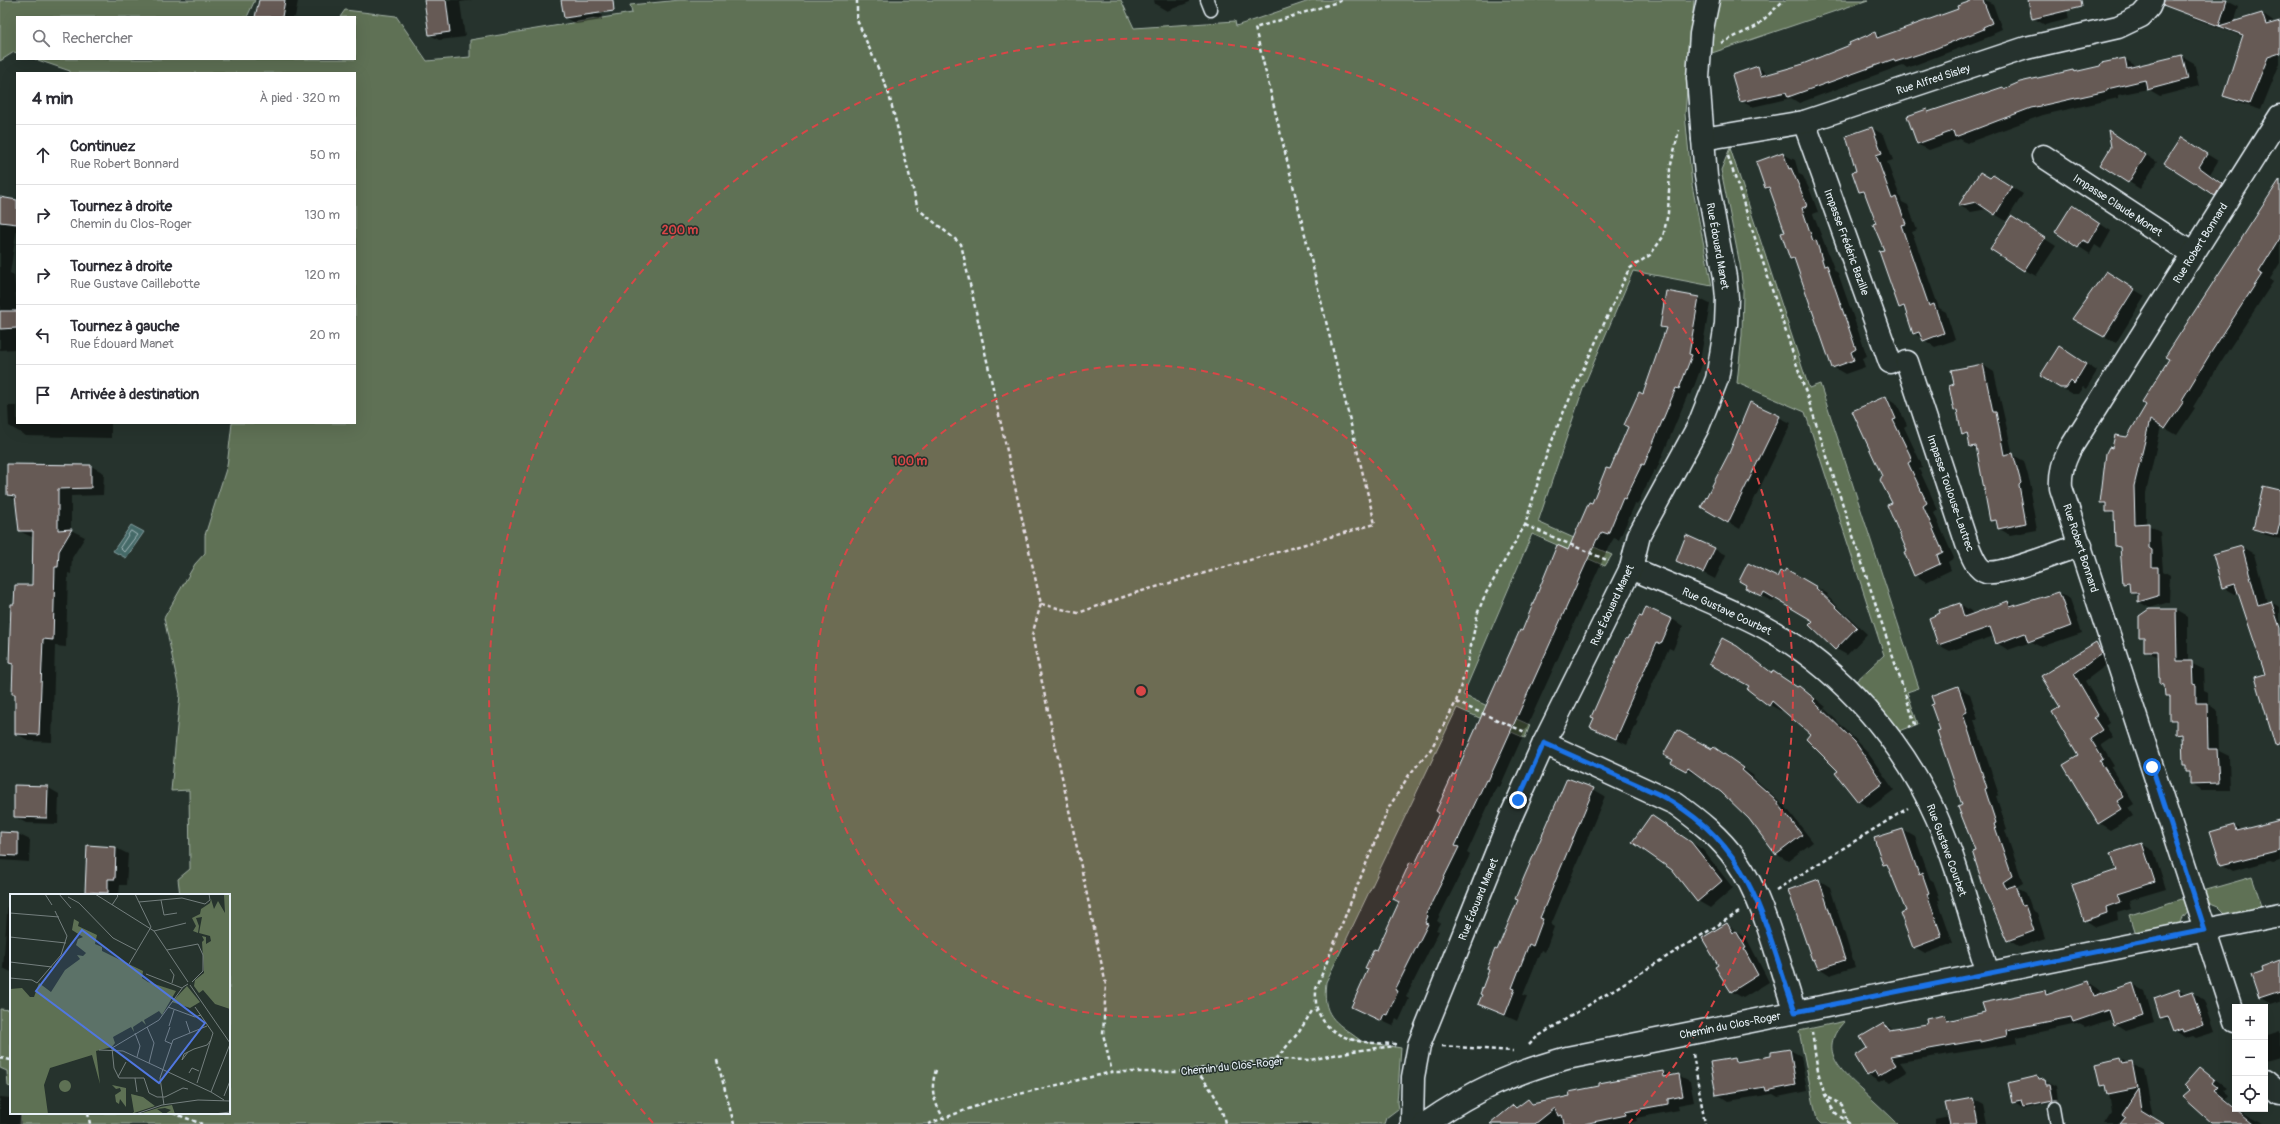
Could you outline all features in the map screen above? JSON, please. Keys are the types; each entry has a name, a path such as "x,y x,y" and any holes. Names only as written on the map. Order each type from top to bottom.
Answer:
{"street":[{"name":"Rue Édouard Manet","path":"1412,1124 1413,1077 1411,1045 1544,743 1631,568 1639,535 1698,427 1709,402 1723,352 1726,324 1725,277 1706,176 1698,78 1701,34 1708,0"},
{"name":"Rue Alfred Sisley","path":"1703,139 1804,122 2026,48 2118,27 2141,16 2146,12 2152,0"},
{"name":"Rue Robert Bonnard","path":"2232,1012 2061,488 2061,470 2065,460 2280,116"},
{"name":"Impasse Frédéric Bazille","path":"1804,122 1899,362"},
{"name":"Impasse Claude Monet","path":"2043,156 2193,254"},
{"name":"Impasse Toulouse-Lautrec","path":"1899,362 1967,544 1980,567 1985,572 2000,572 2080,545"},
{"name":"Rue Gustave Courbet","path":"1631,568 1766,628 1786,640 1834,677 1859,701 1904,757 1927,797 1947,842 1988,973"},
{"path":"1544,743 1658,794 1676,804 1694,817 1713,834 1736,860 1758,901 1801,1011"},
{"name":"Chemin du Clos-Roger","path":"1425,1124 1473,1092 1529,1059 1567,1058 2280,915"},
{"path":"2268,1083 2280,1094"}],"lane":[{"path":"2055,1107 2058,1124"}],"path":[{"path":"857,0 857,20 888,91 918,209 961,244 1041,604 1032,634 1106,985 1103,1034 1112,1072"},
{"path":"1041,604 1078,613 1135,593 1375,524 1255,28 1344,0"},
{"path":"1719,44 1752,30 1784,0"},
{"path":"1411,1045 1350,1040 1333,1031 1317,1010 1316,989 1388,809 1409,775 1431,749 1456,702 1467,665 1478,612 1485,595 1525,525 1544,462 1560,420 1629,269 1650,255 1663,237 1668,214 1670,169 1680,127"},
{"path":"1703,139 1728,154 1915,724 1888,736"},
{"path":"1525,525 1611,562 1631,568"},
{"path":"1456,702 1528,734 1544,743"},
{"path":"1529,1059 1536,1037 1927,797"},
{"path":"1275,1059 1299,1032 1312,1012 1317,1010"},
{"path":"1801,1011 1821,1080 1828,1098 1834,1110 1852,1124"},
{"path":"1690,1034 1705,1124"},
{"name":"Chemin du Clos-Roger","path":"928,1124 943,1117 990,1101 1112,1072 1196,1070 1275,1059 1310,1060 1353,1051 1411,1045 1529,1059"},
{"path":"0,1058 10,1060"},
{"path":"717,1060 734,1124"},
{"path":"936,1070 932,1083 932,1095 943,1117"},
{"path":"1196,1070 1210,1088 1223,1112 1225,1124"},
{"path":"1828,1098 1843,1105 1846,1120"},
{"path":"88,1114 90,1124"},
{"path":"176,1114 202,1124"}],"green space":[{"path":"0,0 255,0 247,16 16,16 16,53 14,52 0,61"},
{"path":"680,0 1121,0 1134,28 1235,21 1236,26 1312,0 1694,0 1685,114 1692,185 1712,286 1633,271 1585,383 1538,522 1612,555 1605,566 1532,534 1463,695 1530,725 1525,738 1457,708 1326,982 1325,993 1328,1010 1332,1017 1343,1028 1360,1040 1354,1040 1401,1048 1397,1103 1398,1109 1386,1118 1384,1124 20,1124 21,1114 230,1114 230,894 180,894 178,879 190,869 189,790 171,791 180,694 164,618 195,564 205,553 205,535 227,466 232,424 356,424 356,72 70,72 38,60 356,60 356,16 341,16 345,10 396,16 427,61 470,57 470,40 632,13 630,5"},
{"path":"1719,0 1868,0 1712,53 1713,26"},
{"path":"1730,148 1809,388 1820,384 1919,688 1907,692 1918,724 1897,732 1854,683 1884,655 1805,412 1737,383 1742,335 1743,290 1740,265 1721,170"},
{"path":"2252,877 2263,909 2228,917 2218,907 2208,903 2203,891"},
{"path":"2181,899 2187,901 2189,909 2182,917 2179,926 2136,934 2130,915"},
{"path":"0,1009 10,1010 10,1087 8,1086 7,1071 0,1068"},
{"path":"1845,1021 1837,1031 1833,1041 1832,1050 1834,1058 1846,1074 1898,1124 1821,1124 1817,1120 1799,1031"}],"water":[{"path":"131,525 144,532 126,558 113,551"}],"building":[{"path":"259,0 285,0 282,16 255,16"},
{"path":"424,0 446,0 450,32 429,35"},
{"path":"561,0 613,0 614,11 564,18"},
{"path":"1974,0 1983,0 1992,23 1983,27 1984,29 1932,50 1895,62 1894,59 1788,97 1786,92 1740,102 1732,75 1758,66 1761,76 1800,65 1850,45 1849,43 1875,32 1877,38 1958,9 1957,6"},
{"path":"2028,0 2081,0 2082,7 2032,19"},
{"path":"2164,0 2227,0 2219,26 2163,5"},
{"path":"2262,13 2266,25 2280,21 2280,53 2268,57 2249,104 2223,96 2243,35 2219,26"},
{"path":"2182,55 2188,79 2147,90 2145,80 2107,89 2107,91 2031,108 1955,137 1953,131 1917,144 1907,116 1927,109 1928,112 2003,87 2004,89 2020,82 2073,70 2074,72 2100,66 2101,63 2125,58 2127,68"},
{"path":"1872,127 1882,153 1876,155 1892,199 1896,197 1906,224 1901,225 1929,306 1934,304 1944,333 1923,341 1919,332 1913,334 1904,306 1899,308 1879,251 1884,250 1873,224 1876,223 1864,191 1859,192 1852,172 1856,171 1846,136"},
{"path":"2108,130 2146,155 2128,183 2100,165 2111,147"},
{"path":"2181,137 2207,154 2199,167 2222,184 2215,196 2164,163"},
{"path":"1783,152 1789,169 1791,168 1807,206 1802,208 1813,241 1816,240 1824,266 1827,265 1856,349 1851,352 1854,360 1832,368 1794,258 1790,259 1781,233 1785,232 1769,187 1765,188 1756,162"},
{"path":"1980,172 1990,178 1993,175 2012,187 1995,215 1976,202 1958,206"},
{"path":"2280,179 2280,238 2259,272 2262,274 2210,354 2182,400 2184,401 2165,429 2150,420 2134,486 2135,524 2149,523 2149,548 2152,550 2152,567 2158,567 2158,596 2138,602 2138,593 2130,593 2129,583 2123,584 2120,547 2115,546 2114,512 2106,512 2106,503 2100,503 2106,453 2109,447 2112,448 2115,435 2127,437 2146,405 2142,402 2169,359 2165,357"},
{"path":"0,197 16,200 16,224 0,222"},
{"path":"2072,205 2100,224 2089,243 2083,240 2078,248 2055,232"},
{"path":"2011,216 2045,238 2024,271 1990,249"},
{"path":"2106,271 2134,289 2104,337 2072,319"},
{"path":"1666,291 1699,297 1689,354 1692,355 1679,389 1676,388 1644,465 1642,464 1625,499 1623,498 1608,534 1602,532 1597,539 1488,781 1486,780 1455,846 1459,847 1426,914 1428,916 1425,923 1428,924 1395,990 1398,991 1387,1015 1384,1014 1381,1021 1351,1007 1368,969 1365,968 1374,949 1377,950 1399,902 1393,899 1410,862 1415,864 1439,813 1436,811 1453,774 1455,775 1520,630 1522,631 1557,545 1568,550 1589,502 1592,503 1606,468 1610,469 1628,427 1624,425 1639,392 1643,394 1666,328 1660,327"},
{"path":"0,311 16,311 16,328 0,329"},
{"path":"2059,346 2086,364 2074,384 2071,381 2066,388 2060,388 2040,376"},
{"path":"1983,364 1993,412 1996,412 2004,455 2013,453 2021,483 2019,485 2026,523 1998,529 1996,520 1990,521 1976,446 1970,447 1967,433 1962,435 1957,410 1954,411 1949,386 1954,384 1951,370"},
{"path":"1886,396 1896,419 1893,420 1910,455 1911,461 1908,463 1927,503 1923,506 1943,552 1937,555 1940,564 1914,576 1904,552 1907,551 1887,505 1892,503 1880,480 1882,476 1852,411"},
{"path":"1750,402 1780,416 1728,523 1701,507 1729,453"},
{"path":"7,464 91,465 91,488 58,489 58,530 72,529 59,551 58,567 55,567 53,640 43,639 39,735 15,734 15,694 12,694 13,664 9,663 11,604 14,604 15,585 32,585 33,531 19,531 15,496 7,495"},
{"path":"2263,486 2280,490 2280,522 2277,535 2253,529"},
{"path":"1686,535 1715,548 1703,573 1676,561"},
{"path":"2242,546 2258,605 2271,601 2280,628 2280,744 2275,745 2255,677 2265,674 2235,584 2222,588 2213,554"},
{"path":"1748,563 1777,577 1780,571 1783,573 1786,569 1817,587 1816,588 1857,627 1835,650 1809,625 1813,621 1764,592 1762,596 1745,588 1746,585 1739,581"},
{"path":"2059,592 2071,626 2028,642 2025,633 1996,644 1990,627 1938,645 1929,618 1940,613 1939,610 1960,603 1964,617 2008,601 2010,607"},
{"path":"1646,607 1672,619 1661,644 1657,642 1625,713 1627,714 1616,739 1590,727 1594,718 1591,717 1626,638 1628,639 1639,616 1642,617"},
{"path":"2149,609 2176,609 2177,661 2192,661 2193,684 2196,685 2196,703 2207,703 2208,749 2217,749 2219,783 2190,784 2190,772 2186,772 2186,765 2183,765 2182,734 2176,735 2176,720 2170,720 2170,696 2165,696 2164,685 2160,684 2158,651 2144,651 2144,637 2139,637 2139,616"},
{"path":"1722,638 1737,646 1772,673 1773,671 1797,687 1799,686 1815,699 1813,701 1855,742 1883,783 1858,802 1835,773 1838,771 1806,739 1810,734 1772,701 1769,706 1747,689 1749,686 1709,664"},
{"path":"2096,642 2102,653 2074,674 2098,715 2094,718 2102,730 2090,738 2103,759 2100,761 2123,797 2117,801 2122,809 2098,824 2063,765 2078,756 2052,712 2060,707 2041,676"},
{"path":"1958,686 1967,712 1963,714 1987,788 1985,789 1996,823 1994,824 2012,876 2003,882 2006,888 2015,885 2022,906 2025,905 2034,931 2007,941 1984,888 1972,851 1975,850 1958,807 1962,805 1937,731 1940,730 1931,705 1934,704 1931,696"},
{"path":"1677,730 1712,749 1714,747 1744,768 1742,770 1774,798 1802,835 1776,855 1749,819 1721,792 1688,768 1686,771 1671,763 1673,760 1663,755"},
{"path":"1567,778 1594,788 1540,918 1543,919 1533,946 1529,944 1512,988 1515,989 1505,1015 1478,1004 1482,995 1480,994 1489,970 1487,969 1495,949 1497,950 1518,900 1515,899"},
{"path":"14,785 48,786 47,818 14,817"},
{"path":"1651,815 1691,842 1722,881 1697,902 1672,870 1632,842"},
{"path":"2280,820 2280,850 2221,865 2210,832 2234,825 2236,831"},
{"path":"1903,829 1919,875 1922,873 1929,893 1927,894 1942,937 1913,948 1900,913 1906,911 1887,864 1883,865 1874,838"},
{"path":"0,832 18,833 18,856 0,855"},
{"path":"2142,843 2155,882 2117,894 2120,902 2106,907 2107,913 2084,921 2072,885 2117,870 2111,853"},
{"path":"87,845 116,847 115,879 108,879 108,893 85,892"},
{"path":"1819,879 1845,960 1818,969 1814,959 1812,960 1788,890"},
{"path":"1727,923 1733,933 1736,931 1746,948 1744,949 1758,975 1731,992 1715,967 1718,965 1702,938"},
{"path":"2280,960 2280,992 2259,999 2251,975 2262,971 2261,967"},
{"path":"2089,981 2094,996 2133,983 2143,1015 2113,1025 2108,1010 2073,1022 2071,1017 2006,1030 2007,1036 1980,1042 1980,1040 1890,1056 1896,1065 1878,1076 1875,1071 1867,1076 1855,1056 1867,1048 1860,1037 1884,1023 1889,1030 1927,1024 1926,1019 1945,1015 1947,1021 1985,1012 1982,1003 2045,990 2046,995"},
{"path":"2179,989 2181,996 2193,992 2204,1025 2184,1032 2183,1029 2174,1032 2168,1016 2160,1018 2154,998"},
{"path":"1790,1049 1796,1085 1766,1091 1765,1087 1716,1095 1710,1062 1735,1058 1736,1062 1771,1056 1771,1052"},
{"path":"2121,1058 2123,1064 2132,1062 2137,1088 2107,1094 2105,1084 2100,1085 2095,1064"},
{"path":"2200,1067 2215,1079 2212,1083 2217,1087 2213,1091 2232,1107 2232,1112 2238,1112 2253,1124 2213,1124 2182,1096 2189,1090 2184,1085"},
{"path":"1663,1071 1664,1077 1679,1074 1683,1096 1668,1099 1668,1104 1625,1112 1626,1115 1584,1124 1564,1124 1562,1115 1558,1116 1555,1108 1535,1124 1490,1124 1513,1105 1516,1108 1528,1099 1532,1104 1570,1096 1569,1092 1599,1086 1599,1083"},
{"path":"2038,1076 2039,1079 2044,1078 2045,1084 2049,1084 2052,1100 2023,1106 2021,1100 2012,1102 2008,1083"},
{"path":"2138,1089 2141,1110 2164,1124 2120,1124 2125,1118 2121,1115"},
{"path":"1973,1098 1978,1124 1950,1124 1945,1103"}],"route":[{"path":"1518,800 1544,743 1658,794 1676,804 1694,817 1725,846 1744,872 1758,901 1795,1012 2205,930 2152,767"}]}
